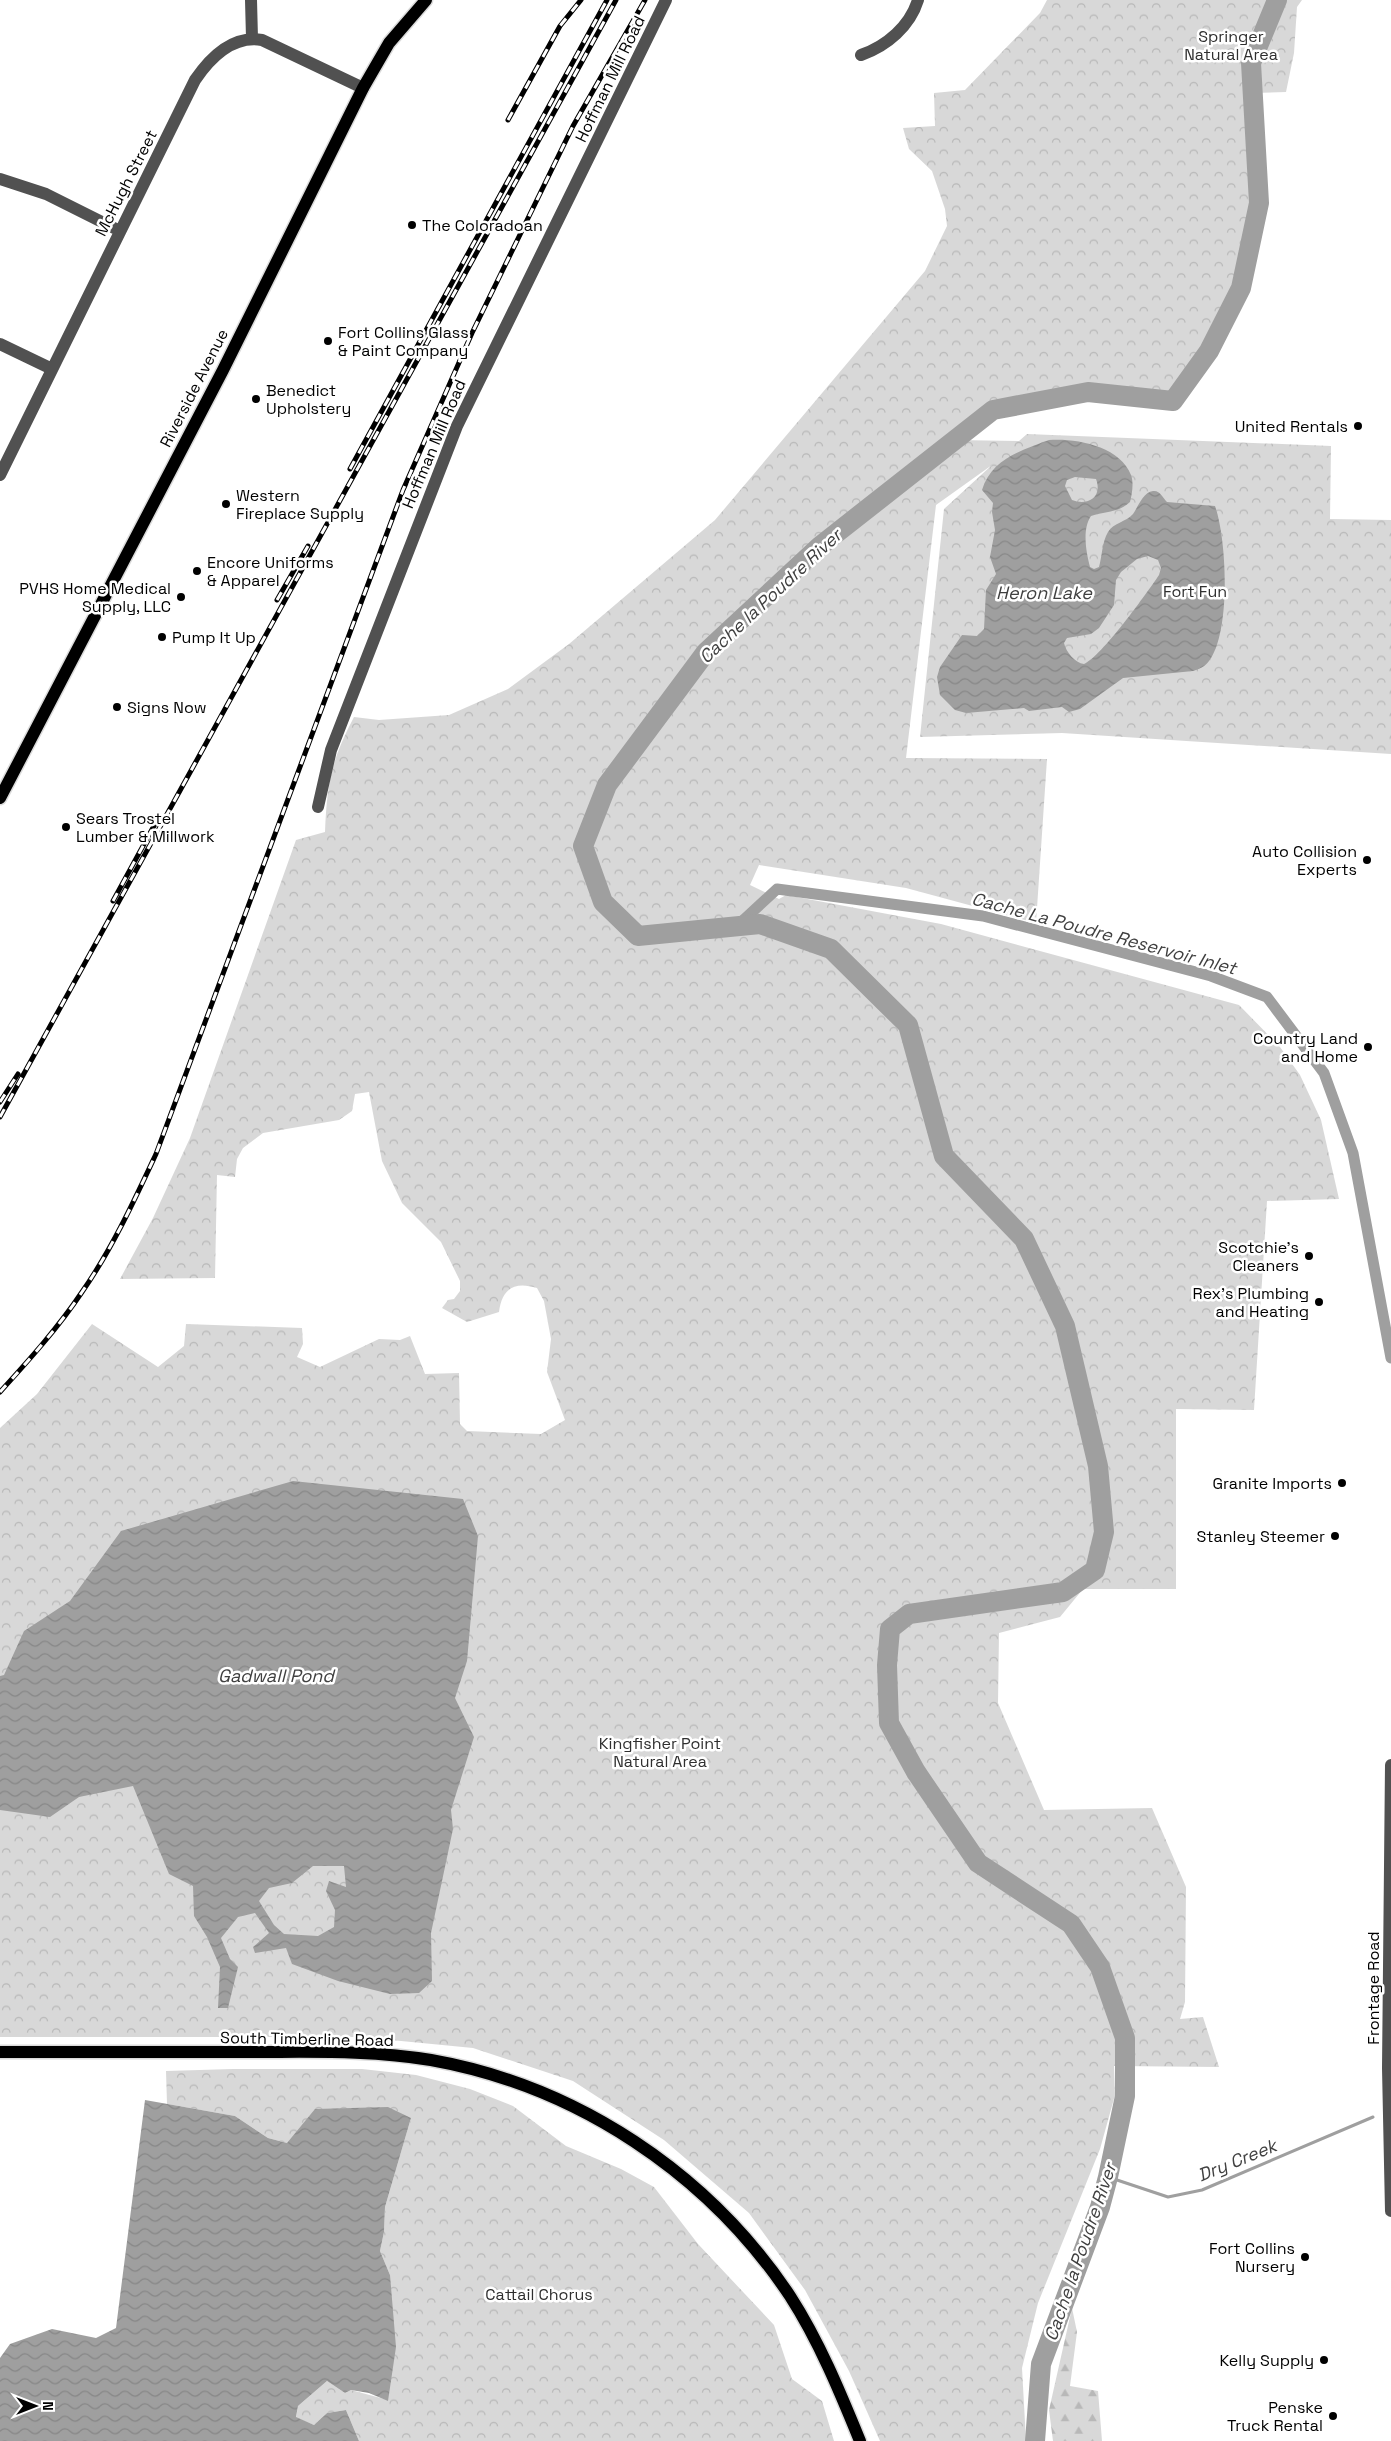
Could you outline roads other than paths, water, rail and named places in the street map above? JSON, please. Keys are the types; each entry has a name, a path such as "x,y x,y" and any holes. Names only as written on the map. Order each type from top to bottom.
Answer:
{"main road":[{"name":"Riverside Avenue","path":"2,789 223,370 363,88 389,43 426,0"},
{"name":"South Timberline Road","path":"0,2052 352,2052 430,2060 510,2080 570,2104 637,2141 691,2183 753,2245 791,2298 825,2360 860,2441"}],"street":[{"path":"251,0 252,38 262,40 289,52 363,88"},
{"name":"Hoffman Mill Road","path":"318,807 332,750 457,426 666,0"},
{"path":"861,55 879,47 892,38 908,20 918,0"},
{"name":"McHugh Street","path":"0,475 195,80 222,50 252,38"},
{"path":"0,179 46,194 120,231"},
{"path":"0,344 52,369"},
{"name":"Frontage Road","path":"1391,1764 1391,2211"}],"water":[{"name":"Heron Lake","path":"1049,440 1072,441 1096,446 1117,457 1131,475 1133,485 1130,502 1116,510 1091,516 1088,521 1086,527 1086,548 1090,567 1094,569 1099,567 1103,545 1110,529 1133,514 1149,492 1158,492 1167,502 1215,506 1222,540 1225,585 1221,629 1216,647 1209,661 1200,669 1123,678 1080,709 1069,712 1062,707 1029,711 1024,708 966,713 955,710 940,695 937,677 940,667 962,635 977,636 984,629 986,590 996,574 990,557 995,530 992,512 993,503 982,490 986,479 1000,463 1018,452","holes":["1075,477 1096,479 1098,486 1092,499 1083,502 1072,500 1065,486 1067,480","1148,556 1158,560 1161,568 1159,575 1145,596 1092,659 1084,664 1077,662 1065,646 1064,643 1067,638 1091,634 1099,628 1114,605 1116,580 1121,572 1137,559"]},
{"name":"Gadwall Pond","path":"293,1481 463,1499 478,1536 467,1661 455,1698 474,1737 451,1810 453,1829 431,1933 432,1981 419,1993 390,1994 338,1981 292,1964 286,1948 255,1953 253,1947 269,1933 255,1913 238,1917 221,1938 230,1959 238,1967 228,2008 218,2008 220,1967 207,1937 194,1916 193,1886 169,1874 133,1786 79,1797 50,1817 0,1810 0,1676 4,1675 24,1631 70,1601 121,1531","holes":["313,1866 344,1866 346,1887 329,1881 326,1891 335,1910 334,1927 318,1936 284,1934 274,1925 259,1901 269,1888 292,1883"]},
{"path":"145,2100 235,2116 268,2138 287,2143 315,2109 388,2107 411,2118 385,2207 384,2232 380,2251 390,2275 396,2347 388,2401 369,2393 351,2390 345,2393 327,2381 298,2406 296,2417 314,2425 327,2413 346,2410 359,2441 0,2441 0,2358 10,2344 52,2329 96,2338 116,2328"}],"waterway":[{"name":"Cache la Poudre River","path":"1035,2441 1041,2364 1100,2207 1108,2177 1125,2096 1125,2038 1100,1967 1071,1924 978,1863 916,1772 889,1723 887,1665 890,1629 909,1614 1063,1592 1095,1570 1104,1532 1098,1466 1065,1326 1024,1239 944,1156 908,1025 831,949 760,924 638,936 603,902 583,846 607,785 706,652 820,546 993,410 1088,392 1173,401 1209,351 1241,288 1259,203 1251,63 1277,0"},
{"name":"Cache La Poudre Reservoir Inlet","path":"737,926 777,889 983,916 1211,976 1267,997 1324,1073 1353,1153 1391,1358"},
{"name":"Dry Creek","path":"1108,2177 1168,2197 1202,2190 1373,2117"}],"railway":[{"path":"508,120 560,26 581,0"},
{"path":"350,469 607,0"},
{"path":"0,1117 616,0"},
{"path":"0,1392 53,1331 93,1276 122,1224 156,1154 403,490 472,333 573,126 645,0"},
{"path":"277,600 308,546"},
{"path":"113,901 155,824"},
{"path":"0,1102 18,1074"}],"place":[{"name":"The Coloradoan","path":"412,225"},
{"name":"Fort Collins Glass & Paint Company","path":"328,341"},
{"name":"Benedict Upholstery","path":"256,399"},
{"name":"United Rentals","path":"1358,426"},
{"name":"Western Fireplace Supply","path":"226,504"},
{"name":"Encore Uniforms & Apparel","path":"197,571"},
{"name":"PVHS Home Medical Supply, LLC","path":"181,597"},
{"name":"Pump It Up","path":"162,637"},
{"name":"Signs Now","path":"117,707"},
{"name":"Sears Trostel Lumber & Millwork","path":"66,827"},
{"name":"Auto Collision Experts","path":"1367,860"},
{"name":"Country Land and Home","path":"1368,1047"},
{"name":"Scotchie's Cleaners","path":"1309,1256"},
{"name":"Rex's Plumbing and Heating","path":"1319,1302"},
{"name":"Granite Imports","path":"1342,1483"},
{"name":"Stanley Steemer","path":"1335,1536"},
{"name":"Fort Collins Nursery","path":"1305,2257"},
{"name":"Kelly Supply","path":"1324,2360"},
{"name":"Penske Truck Rental","path":"1333,2416"}],"park label":[{"name":"Springer Natural Area","path":"1231,45"},
{"name":"Fort Fun","path":"1195,591"},
{"name":"Kingfisher Point Natural Area","path":"660,1752"},
{"name":"Cattail Chorus","path":"539,2294"}]}
